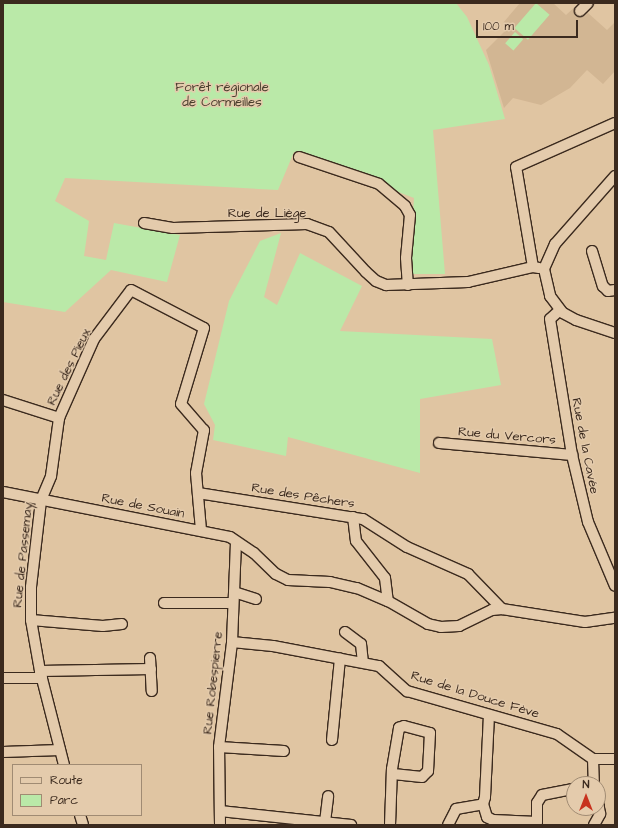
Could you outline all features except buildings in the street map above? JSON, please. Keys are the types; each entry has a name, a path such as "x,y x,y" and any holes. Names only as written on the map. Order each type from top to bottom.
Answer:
{"street":[{"path":"544,269 533,267 516,167 615,123"},
{"path":"299,157 379,184 405,206 410,215 406,258 408,285"},
{"path":"615,176 555,244 544,269 548,290 560,310 576,320 615,333"},
{"name":"Rue de Liège","path":"144,223 173,228 307,224 328,232 376,281 386,285 468,282 533,267"},
{"path":"593,251 602,286 608,290 615,290"},
{"name":"Rue des Pieux","path":"59,418 94,339 131,290 204,328 181,404 204,430 196,473 198,493"},
{"name":"Rue de la Cavée","path":"560,310 550,319 572,455 588,522 615,586"},
{"path":"3,400 59,418"},
{"name":"Rue de Passemay","path":"59,418 51,476 41,500 31,586 31,620 41,674 64,764"},
{"name":"Rue du Vercors","path":"439,443 572,455"},
{"name":"Rue de Souain","path":"3,492 201,530 230,537 236,544 254,553 276,574 288,580 330,582 357,588 388,600 428,624 441,627 459,626 492,610 502,609"},
{"path":"198,493 201,530"},
{"name":"Rue des Pêchers","path":"198,493 363,519 407,547 468,574 502,609"},
{"path":"353,517 356,541 385,578 388,600"},
{"name":"Rue Robespierre","path":"220,825 219,747 232,642 236,544"},
{"path":"234,592 256,599"},
{"path":"164,603 233,603"},
{"path":"502,609 585,622 615,618"},
{"path":"31,620 103,626 122,624"},
{"path":"345,632 361,644 363,662"},
{"name":"Rue de la Douce Fève","path":"232,642 273,646 380,666 407,691 557,734 593,759"},
{"path":"332,740 340,658"},
{"path":"3,678 150,664 152,691"},
{"path":"489,715 485,797 482,804 487,817 493,820 537,823 537,803 542,795 566,790"},
{"path":"390,825 394,747 399,728 404,726 430,733 428,771 422,777 393,774"},
{"path":"219,747 284,751"},
{"path":"3,752 60,750"},
{"path":"594,776 593,759 615,759"},
{"path":"325,822 328,796"},
{"path":"448,825 456,808 482,804"},
{"path":"220,811 351,825"},
{"path":"594,825 599,816"}],"shaded area":[{"path":"520,3 553,3 566,15 578,4 607,30 614,23 615,71 603,84 587,70 570,88 541,105 513,98 504,108 486,50 509,27 503,23"}],"green space":[{"name":"Forêt régionale de Cormeilles","path":"3,3 456,3 467,17 489,65 505,119 433,130 445,274 409,274 414,198 294,152 278,190 65,178 55,201 89,221 84,256 106,260 114,223 180,235 167,282 111,270 65,312 3,302"},
{"path":"536,3 550,15 528,40 514,28"},
{"path":"515,32 523,39 513,51 505,43"},
{"path":"281,233 264,297 277,305 300,253 362,286 340,331 492,339 501,385 420,399 420,473 288,437 286,456 213,440 215,425 204,404 229,301 260,241"}]}
